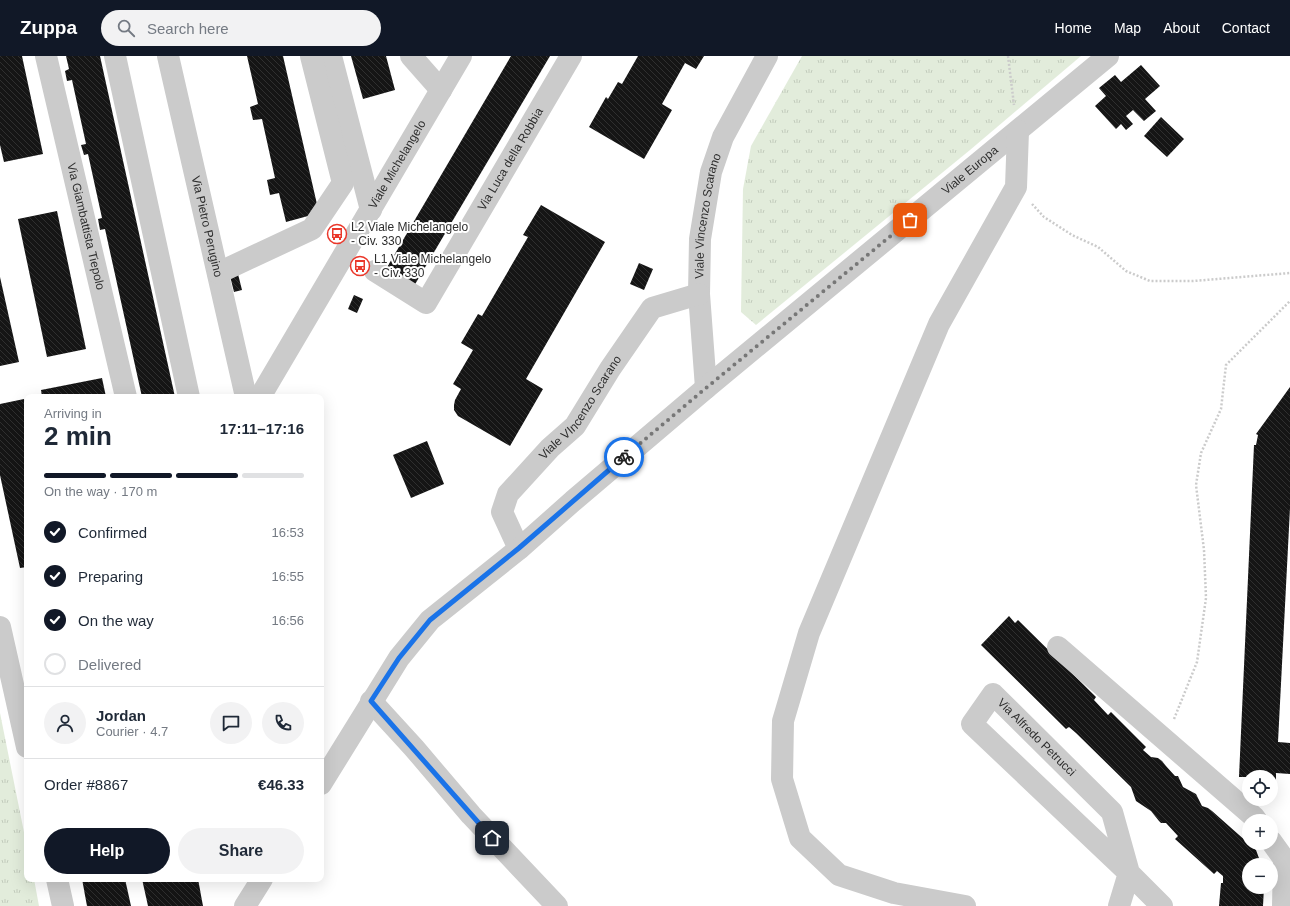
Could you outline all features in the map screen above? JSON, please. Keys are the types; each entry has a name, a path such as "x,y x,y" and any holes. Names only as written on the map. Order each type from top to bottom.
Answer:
{"street":[{"name":"Via Giambattista Tiepolo","path":"46,56 125,394"},
{"path":"116,56 188,394"},
{"name":"Via Pietro Perugino","path":"168,56 245,394"},
{"path":"218,273 312,229 343,183 311,56"},
{"path":"331,56 371,210"},
{"path":"411,56 441,90"},
{"name":"Viale Michelangelo","path":"262,394 461,56"},
{"name":"Via Luca della Robbia","path":"375,271 426,303 571,56"},
{"name":"Viale Vincenzo Scarano","path":"706,388 699,294 700,238 711,172 723,137 767,56"},
{"name":"Viale Europa","path":"324,779 399,658 430,620 519,548 706,388 1108,56"},
{"path":"965,906 894,893 839,875 800,838 782,779 783,721 809,633 936,332 1016,187 1018,131"},
{"name":"Viale VIncenzo Scarano","path":"519,548 502,512 508,494 550,448 575,426 610,370 652,308 699,294"},
{"path":"0,627 24,734"},
{"path":"1058,647 1251,814"},
{"name":"Via Alfredo Petrucci","path":"1129,873 1112,812 993,694 972,724 1162,906"},
{"path":"371,701 414,748 471,815 557,906"},
{"path":"1278,850 1284,859 1283,906"},
{"path":"1119,906 1129,873"},
{"path":"58,882 63,906"},
{"path":"245,906 260,882"}],"path":[{"path":"1008,56 1018,131"},
{"path":"1016,187 1044,217 1072,235 1098,247 1126,271 1150,281 1193,281 1290,273"},
{"path":"1165,739 1197,662 1206,598 1204,550 1196,485 1202,453 1221,409 1226,365 1290,301"}],"green space":[{"path":"802,56 1081,56 970,150 756,325 741,312 743,189 751,146"},
{"path":"0,713 24,832 24,882 35,882 39,906 0,906"}],"building":[{"path":"0,56 22,56 43,154 4,162 0,145"},
{"path":"66,56 100,56 174,394 141,394 105,229 100,230 98,219 102,218 88,154 84,155 81,145 86,144 72,80 67,81 65,71 69,69"},
{"path":"247,56 283,56 319,213 286,222 279,193 270,195 267,180 275,178 262,119 253,120 250,107 258,104"},
{"path":"351,56 386,56 395,90 363,99"},
{"path":"511,56 550,56 414,286 386,269"},
{"path":"638,56 704,56 696,69 685,63 662,104 672,110 644,159 589,127 606,97 608,99 618,82 622,84"},
{"path":"1141,65 1160,86 1145,99 1156,111 1144,121 1133,110 1126,116 1133,124 1126,130 1121,124 1116,129 1095,106 1106,96 1099,88 1115,75 1121,82"},
{"path":"1161,117 1184,139 1167,157 1144,136"},
{"path":"541,205 605,242 526,379 543,389 510,446 458,416 454,410 454,405 461,389 453,384 473,350 461,343 478,314 482,316 528,237 523,235"},
{"path":"57,211 86,349 47,357 18,219"},
{"path":"639,263 653,269 644,290 630,284"},
{"path":"238,274 242,290 234,292 230,276"},
{"path":"0,277 19,362 0,366"},
{"path":"354,295 363,299 357,313 348,309"},
{"path":"102,378 105,394 42,394 41,390"},
{"path":"1290,387 1290,508 1278,742 1290,743 1290,774 1278,773 1278,770 1242,770 1242,777 1239,777 1254,445 1256,445 1258,435 1256,434"},
{"path":"24,399 24,567 20,568 0,475 0,404"},
{"path":"427,441 444,484 411,498 393,455"},
{"path":"1009,616 1015,623 1018,620 1096,697 1094,700 1108,715 1111,712 1146,747 1143,750 1151,757 1158,758 1162,761 1175,776 1178,776 1183,787 1196,794 1202,806 1212,811 1242,838 1242,850 1256,850 1259,858 1242,858 1242,894 1264,894 1263,906 1219,906 1223,876 1217,871 1214,874 1175,839 1178,836 1166,823 1161,823 1151,811 1136,801 1131,787 1076,733 1069,727 1066,729 981,645"},
{"path":"83,882 126,882 131,906 87,906"},
{"path":"143,882 199,882 203,906 148,906"}],"way so far":[{"path":"624,457 910,220"}],"place":[{"name":"L2 Viale Michelangelo - Civ. 330","path":"337,234"},
{"name":"L1 Viale Michelangelo - Civ. 330","path":"360,266"}],"route":[{"path":"492,838 371,701 399,658 430,620 519,548 624,457"}]}
